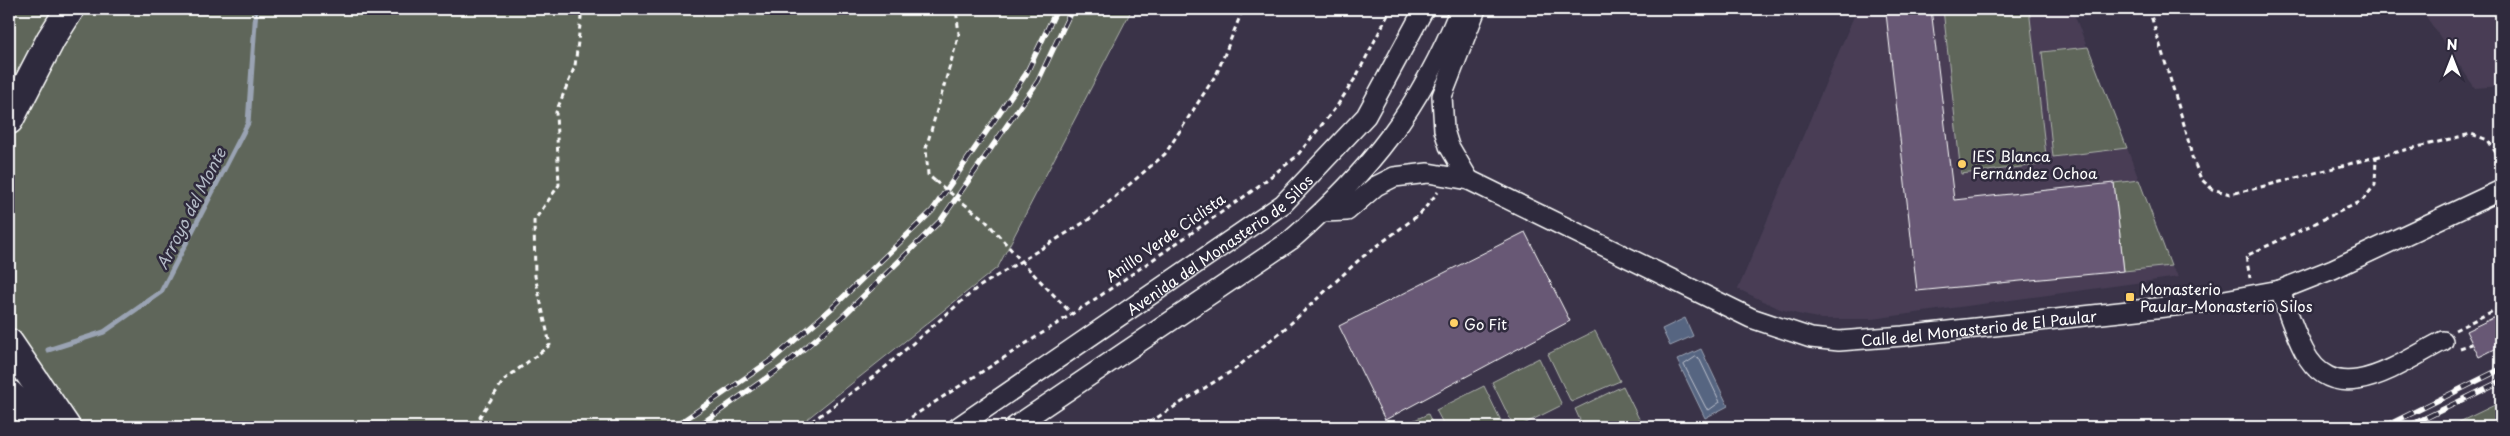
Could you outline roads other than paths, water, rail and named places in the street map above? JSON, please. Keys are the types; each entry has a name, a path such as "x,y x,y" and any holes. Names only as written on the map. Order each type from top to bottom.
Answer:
{"highway":[{"path":"9,120 51,39 70,9"},
{"path":"9,343 66,427"},
{"path":"9,394 43,427"},
{"path":"9,415 22,427"}],"street":[{"name":"Avenida del Monasterio de Silos","path":"958,427 1283,204 1366,116 1424,9"},
{"path":"1014,427 1291,240 1323,212 1378,154 1398,127 1442,53 1460,9"},
{"path":"1468,180 1449,146 1444,130 1442,96 1476,9"},
{"name":"Calle del Monasterio de El Paular","path":"1323,212 1347,211 1376,186 1394,177 1428,173 1468,180 1751,318 1810,338 1839,341 1886,338 2219,301 2280,290 2333,270 2501,190"},
{"path":"2280,290 2307,357 2324,374 2337,380 2355,382 2372,377 2450,338"}],"water":[{"path":"1685,318 1693,336 1670,346 1662,329"},
{"path":"1701,349 1728,406 1705,418 1677,360"}],"waterway":[{"name":"Arroyo del Monte","path":"48,350 104,332 161,292 248,123 256,9"}],"railway":[{"path":"674,427 773,359 832,308 932,211 1026,74 1057,9"},
{"path":"697,427 782,367 841,318 941,220 1038,81 1072,9"},
{"path":"2384,427 2501,369"},
{"path":"2407,427 2501,381"}],"place":[{"name":"IES Blanca Fernández Ochoa","path":"1962,164"},
{"name":"Monasterio Paular-Monasterio Silos","path":"2130,297"},
{"name":"Go Fit","path":"1454,323"}]}
